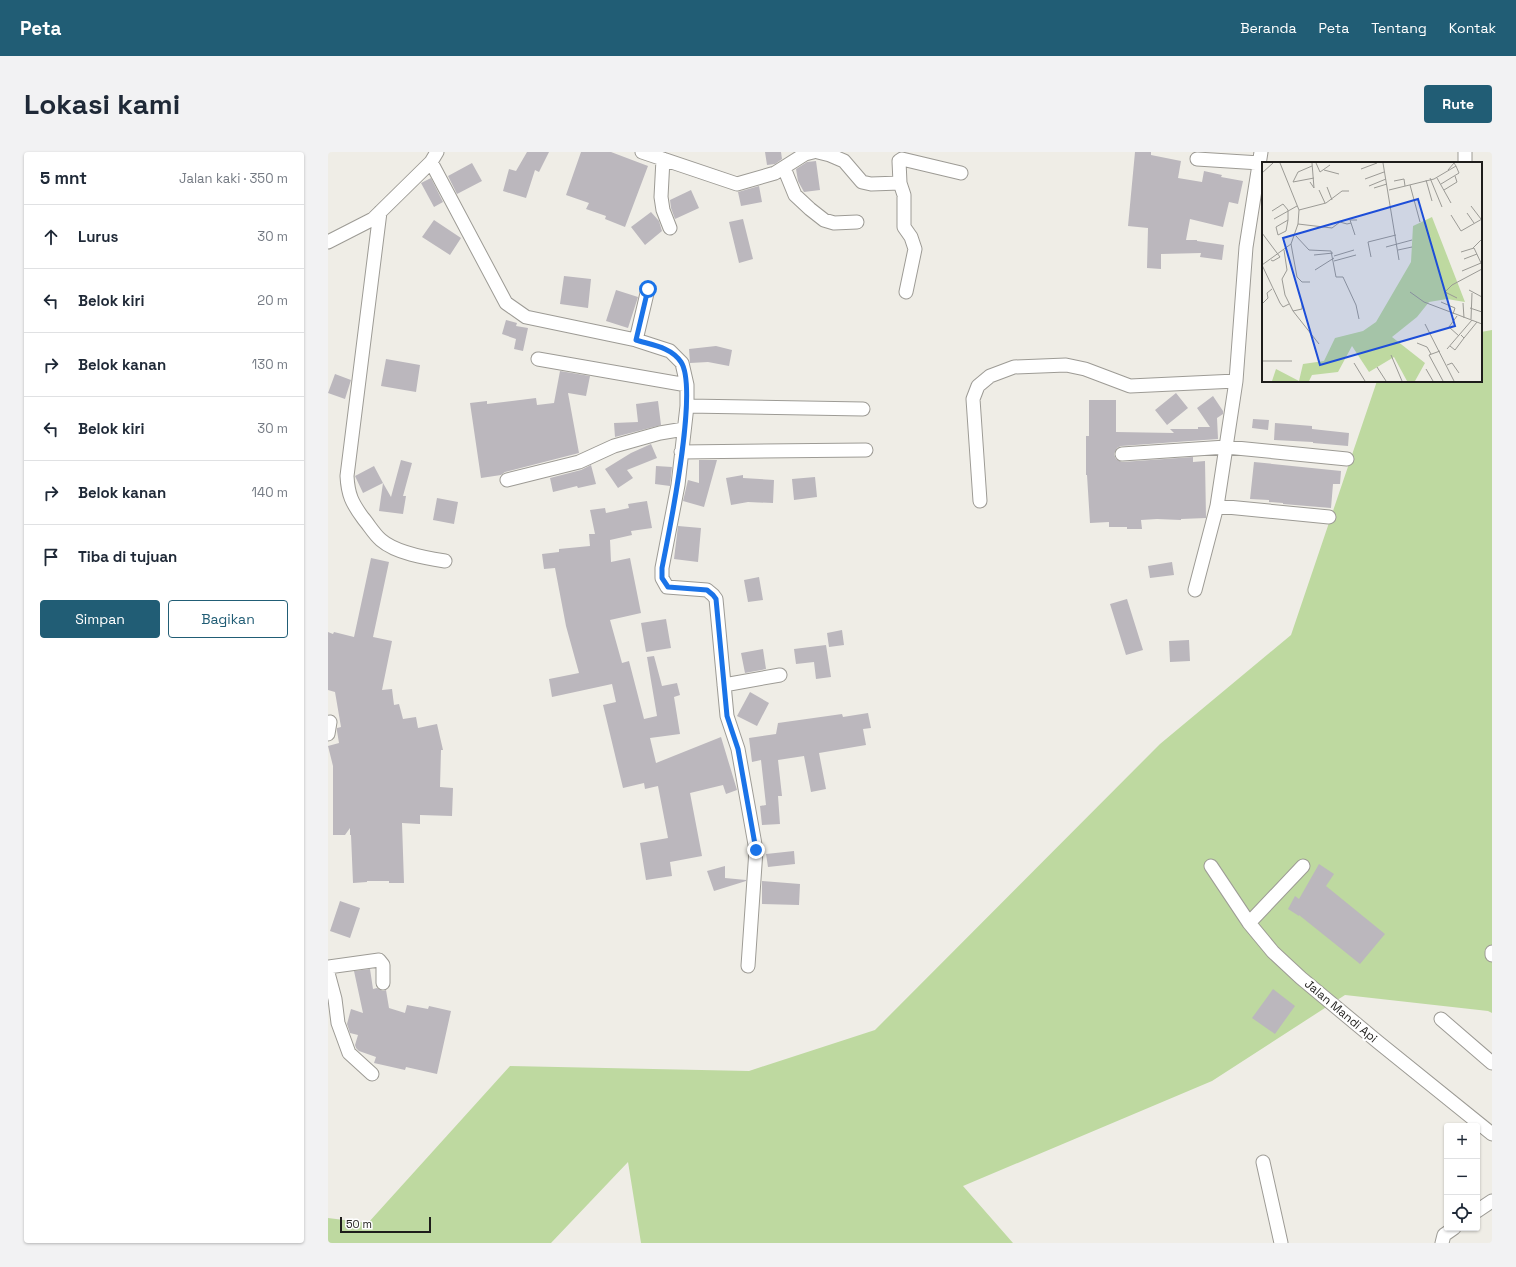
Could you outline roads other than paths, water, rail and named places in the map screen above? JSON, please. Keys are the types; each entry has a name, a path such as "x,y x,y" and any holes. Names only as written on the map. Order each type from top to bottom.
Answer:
{"street":[{"path":"642,152 737,184 775,173 805,154 812,152"},
{"path":"818,152 844,161 862,182 871,184 900,183"},
{"path":"328,242 373,219 434,157 506,303 526,317 636,340 670,351 682,363 687,386 687,406 678,485 662,568 662,578 668,587 707,590 716,599 727,716 738,749 756,850 748,966"},
{"path":"906,292 914,249 911,237 904,227 904,195 900,183 899,161 902,158 961,173"},
{"path":"1195,590 1217,506 1226,447 1236,380 1246,247 1260,158 1197,159"},
{"path":"663,159 661,197 663,210 670,228"},
{"path":"784,168 795,195 824,220 834,223 857,222"},
{"path":"380,212 348,468 348,490 355,507 381,540 416,556 445,561"},
{"path":"636,340 648,289"},
{"path":"538,359 687,386"},
{"path":"980,501 973,399 978,386 990,376 1014,367 1066,365 1085,369 1130,386 1236,380"},
{"path":"687,406 863,409"},
{"path":"507,480 579,462 614,446 684,428"},
{"path":"1122,454 1226,447 1347,459"},
{"path":"681,452 866,450"},
{"path":"1217,506 1329,517"},
{"path":"724,685 780,675"},
{"name":"Jalan Mandi Api","path":"1211,866 1249,923 1273,952 1301,978 1492,1134"},
{"path":"1249,923 1302,866"},
{"path":"328,967 379,960 384,965 383,983"},
{"path":"328,973 335,999 338,1023 349,1053 372,1074"},
{"path":"1441,1019 1492,1063"},
{"path":"1263,1162 1281,1243"},
{"path":"1480,1209 1492,1201"},
{"path":"1442,1243 1444,1235 1450,1231"}]}
